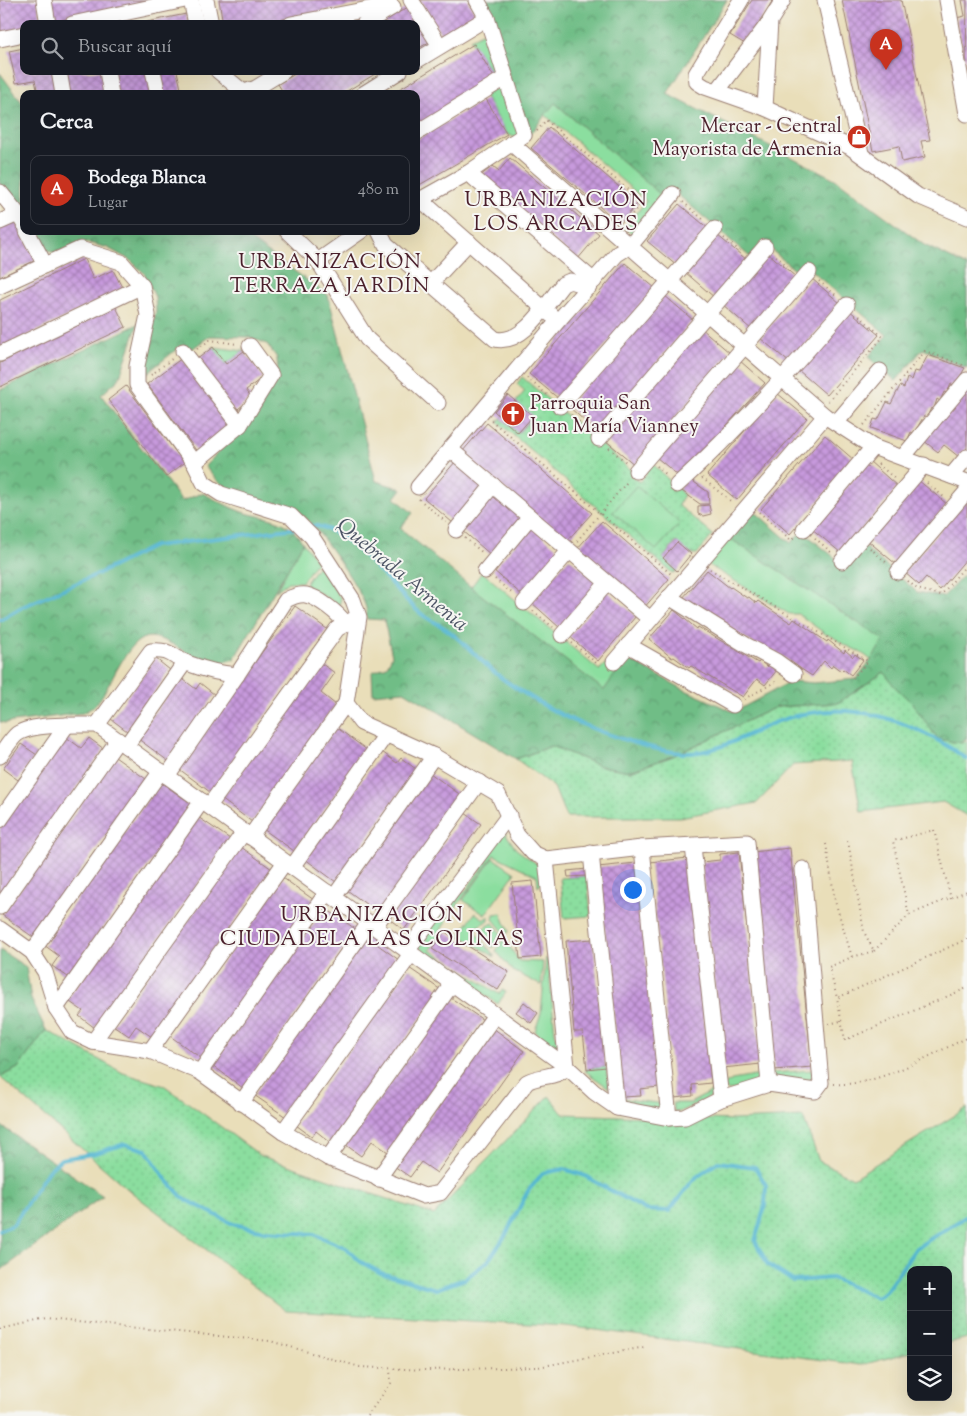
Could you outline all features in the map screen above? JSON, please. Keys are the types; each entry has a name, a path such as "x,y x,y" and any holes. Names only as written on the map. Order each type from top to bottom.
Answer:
{"street":[{"path":"44,0 47,20"},
{"path":"108,20 142,17 185,0"},
{"path":"191,0 195,20"},
{"path":"206,0 210,20"},
{"path":"411,0 440,46"},
{"path":"420,200 468,173 524,135 487,18 476,0"},
{"path":"742,0 696,74 697,82 705,87 765,108 861,153 918,196 967,217"},
{"path":"718,90 770,22 783,0"},
{"path":"825,0 861,153"},
{"path":"947,0 967,114"},
{"path":"312,20 399,3"},
{"path":"371,20 399,3"},
{"path":"420,58 487,18"},
{"path":"765,108 770,22"},
{"path":"0,39 20,35"},
{"path":"60,75 63,90"},
{"path":"107,75 110,90"},
{"path":"154,75 157,90"},
{"path":"223,75 241,90"},
{"path":"234,75 243,90"},
{"path":"252,90 277,75"},
{"path":"369,90 394,75"},
{"path":"420,130 505,78"},
{"path":"511,143 827,417 870,451 903,457 919,470 951,476 967,482"},
{"path":"468,173 591,284"},
{"path":"0,192 20,218"},
{"path":"418,487 558,321 617,254 630,246 673,194"},
{"path":"420,203 469,242 558,321"},
{"path":"0,222 20,219"},
{"path":"560,406 714,230"},
{"path":"29,235 45,265"},
{"path":"291,235 318,261 367,339 438,403"},
{"path":"318,261 356,235"},
{"path":"381,235 386,245 495,339 503,341 519,336 564,284 570,281 591,284"},
{"path":"431,283 469,242"},
{"path":"599,439 765,247"},
{"path":"0,286 80,250 121,262 142,286 148,315 137,366 137,385 194,464 204,483 221,494 291,516 312,536 353,600 346,703 93,1042"},
{"path":"636,471 806,276"},
{"path":"0,354 142,286"},
{"path":"677,485 694,471 783,378 847,305"},
{"path":"194,464 240,426 272,375 250,346"},
{"path":"185,354 240,426"},
{"path":"614,662 743,511 827,417 880,371"},
{"path":"903,457 967,380"},
{"path":"450,449 650,619"},
{"path":"804,528 870,451"},
{"path":"951,476 967,457"},
{"path":"842,561 919,470"},
{"path":"456,530 493,485"},
{"path":"898,572 967,491"},
{"path":"486,571 530,517"},
{"path":"524,603 569,550"},
{"path":"562,635 607,582"},
{"path":"32,952 237,675 286,600 296,596 307,595 338,614 353,620"},
{"path":"669,597 746,645 776,660 793,673"},
{"path":"56,1008 337,628 353,620"},
{"path":"628,646 733,705"},
{"path":"96,725 151,651 172,652 185,662 221,673 237,675"},
{"path":"0,907 185,662"},
{"path":"346,703 361,723 385,736 434,756 498,794 517,836 533,853 546,859 642,848 748,842 769,1084"},
{"path":"0,820 67,725"},
{"path":"0,756 16,735 25,730 67,725 96,725 567,1067 594,1092 617,1108 670,1118 685,1116 721,1099 769,1084 815,1091 821,1083 803,869"},
{"path":"150,1051 385,736"},
{"path":"200,1072 434,756"},
{"path":"241,1102 479,782"},
{"path":"283,1132 409,952 509,815"},
{"path":"693,846 721,1099"},
{"path":"642,848 670,1118"},
{"path":"591,854 617,1108"},
{"path":"546,859 567,1067"},
{"path":"0,929 32,952 45,972 56,1008 72,1032 93,1042 150,1051 200,1072 283,1132 328,1158 424,1196 440,1193 527,1082 535,1077 559,1073 567,1067"},
{"path":"328,1158 452,984"},
{"path":"378,1179 495,1015"}],"path":[{"path":"546,120 642,202 616,234"},
{"path":"673,194 752,262"},
{"path":"765,247 806,276"},
{"path":"827,417 883,337"},
{"path":"137,385 210,340 250,346"},
{"path":"861,428 925,352 967,367"},
{"path":"518,370 636,471 569,550"},
{"path":"482,412 681,583"},
{"path":"870,451 905,487"},
{"path":"648,457 677,485"},
{"path":"919,470 955,505"},
{"path":"694,471 743,511"},
{"path":"700,562 714,572 868,661 853,678"},
{"path":"941,595 967,564"},
{"path":"486,571 600,667 604,661 614,662"},
{"path":"733,705 793,673"},
{"path":"909,915 893,841 934,830 952,899"},
{"path":"848,841 864,932 874,951"},
{"path":"826,844 835,901 852,957"},
{"path":"967,891 952,899 909,915 874,951 852,957 829,967 845,1040 967,988"},
{"path":"837,998 967,939"},
{"path":"821,1083 847,1085 872,1080 967,1038"},
{"path":"0,1329 46,1319 270,1342 360,1367 426,1370 538,1367 645,1347"},
{"path":"367,1416 391,1384 390,1368"}],"green space":[{"path":"487,0 727,0 667,94 835,179 924,245 967,266 967,368 923,349 896,381 868,357 887,335 808,268 801,275 763,243 750,257 670,188 663,197 555,103 527,138"},
{"path":"484,32 500,77 495,79 470,39"},
{"path":"0,73 20,100 20,209 0,187"},
{"path":"502,84 521,134 516,138 507,134 484,95"},
{"path":"555,103 663,197 634,236 625,228 646,201 545,115"},
{"path":"35,235 244,235 328,295 376,481 402,489 395,498 413,513 400,528 471,587 604,690 626,658 683,689 734,712 792,681 814,683 856,679 871,660 883,640 729,538 753,510 791,543 802,531 844,565 861,544 917,592 943,597 963,576 967,580 967,738 961,743 938,739 912,703 894,686 884,672 838,703 776,707 673,756 630,771 601,766 551,746 516,759 404,691 373,694 372,672 387,666 392,656 384,620 367,619 366,608 356,586 325,541 305,518 298,512 285,506 248,496 225,487 205,466 241,429 278,378 277,358 267,344 250,337 210,336 189,351 182,345 141,378 156,311 155,297 144,273 130,260 108,248 86,242 54,253 42,247"},
{"path":"138,324 119,379 101,395 182,501 202,493 242,512 283,523 297,534 303,543 234,659 211,666 159,638 142,639 126,655 99,700 93,707 83,713 5,723 0,722 0,390"},
{"path":"213,347 244,351 226,364"},
{"path":"522,377 632,471 630,475 639,482 647,473 643,470 650,461 684,495 678,505 713,535 697,554 691,554 676,542 663,558 677,571 672,573 498,422 501,418 518,433 533,417 516,402 525,391 517,384"},
{"path":"636,486 680,523 656,550 613,512"},
{"path":"729,538 884,640 871,660 859,651 827,635 798,614 789,614 707,564"},
{"path":"303,543 317,561 302,582 288,582 276,591"},
{"path":"319,564 341,599 339,605 305,584"},
{"path":"482,572 599,670 605,664 609,666 615,664 620,667 604,690 471,587"},
{"path":"884,672 961,743 967,741 967,816 943,802 861,812 852,761 793,765 757,803 680,817 566,817 554,787 516,759 551,746 601,766 630,771 673,756 776,707 838,703"},
{"path":"504,831 516,849 537,864 543,881 538,887 537,876 494,855 454,910 447,905 466,890 486,861 485,857"},
{"path":"493,858 515,873 485,915 463,900"},
{"path":"587,876 591,916 564,918 560,878"},
{"path":"442,911 449,916 430,950 499,994 502,990 506,992 498,1004 417,946"},
{"path":"475,913 484,919 489,916 489,920 478,926 476,932 495,957 459,935"},
{"path":"501,913 509,932 505,934 493,919 494,914"},
{"path":"493,923 501,933 493,948 481,934 482,929"},
{"path":"504,938 519,961 543,962 541,985 513,971 496,951"},
{"path":"0,950 26,967 31,999 46,1030 18,1068 0,1077"},
{"path":"546,958 548,960 555,1033 559,1045 554,1047 545,1042 535,1031 541,1013"},
{"path":"46,1030 123,1073 165,1086 261,1156 434,1215 549,1096 563,1114 734,1120 803,1117 819,1161 853,1178 967,1108 967,1338 952,1342 952,1266 907,1266 907,1353 861,1365 566,1326 286,1311 130,1191 0,1077 18,1068"},
{"path":"606,1067 609,1088 585,1071 587,1069"},
{"path":"813,1070 812,1077 808,1082 774,1078 772,1073"},
{"path":"766,1074 764,1080 729,1091 722,1086 732,1080"},
{"path":"715,1090 715,1095 679,1112 675,1112 672,1103 690,1103"},
{"path":"619,1098 664,1104 664,1110 621,1102"},
{"path":"0,1125 103,1196 0,1271"}],"building":[{"path":"0,0 38,0 40,20 20,20 20,29 1,33"},
{"path":"48,0 149,0 62,20 53,20"},
{"path":"219,0 377,0 279,20 222,20"},
{"path":"420,0 467,0 477,15 442,36"},
{"path":"752,0 773,0 745,44 730,35"},
{"path":"842,0 901,0 930,140 921,141 925,157 902,162 899,146 873,151"},
{"path":"962,0 967,0 966,65 956,18 965,16"},
{"path":"408,7 416,20 387,20"},
{"path":"186,14 187,20 157,20"},
{"path":"420,27 429,42 420,48"},
{"path":"474,44 495,79 420,124 420,90 398,90"},
{"path":"20,49 20,75 54,75 57,90 37,90 35,80 16,83 9,51"},
{"path":"63,75 103,75 105,90 65,90"},
{"path":"111,75 151,75 153,90 113,90"},
{"path":"158,75 178,75 181,90 161,90"},
{"path":"293,75 373,75 349,90 282,90 278,84"},
{"path":"486,99 507,134 420,185 420,138"},
{"path":"549,127 638,203 620,224 531,148"},
{"path":"510,158 599,234 577,260 480,176 493,166 499,171"},
{"path":"679,204 709,229 677,266 647,241"},
{"path":"16,220 20,228 20,235 24,235 36,260 0,277 0,228"},
{"path":"717,235 747,260 715,298 685,272"},
{"path":"767,252 797,278 752,330 722,304"},
{"path":"84,259 93,279 113,270 123,289 0,349 0,300"},
{"path":"625,263 655,288 559,399 529,374"},
{"path":"811,278 840,303 790,363 760,338"},
{"path":"664,295 693,320 597,432 568,406"},
{"path":"116,307 126,327 0,387 0,363"},
{"path":"849,310 879,335 827,395 798,370"},
{"path":"701,328 730,353 635,465 605,440"},
{"path":"213,347 226,364 244,351 263,377 246,390 252,398 234,412 196,360"},
{"path":"928,355 965,368 955,385 951,384 947,393 944,392 940,401 937,399 934,409 931,408 927,417 924,416 914,433 911,432 907,441 871,428 874,419 878,420 887,402 891,404 900,386 904,388 907,378 911,380 914,371 919,372"},
{"path":"182,358 234,426 198,453 147,384"},
{"path":"739,360 765,383 680,477 656,457"},
{"path":"126,386 184,463 166,477 108,400"},
{"path":"967,389 967,448 959,457 944,445 938,452 923,440"},
{"path":"777,393 807,418 737,500 707,475"},
{"name":"Parroquia San Juan María Vianney","path":"508,395 533,416 518,433 494,411"},
{"path":"487,423 592,513 566,542 462,452"},
{"path":"825,435 854,460 790,534 761,509"},
{"path":"456,461 485,486 453,523 424,498"},
{"path":"869,461 898,487 841,553 811,528"},
{"path":"687,477 708,492 709,504 700,504 679,489"},
{"path":"918,480 948,505 897,565 867,540"},
{"path":"493,493 523,518 491,555 462,530"},
{"path":"967,499 967,558 940,590 926,577 919,585 904,572"},
{"path":"709,505 711,514 703,516 698,514 698,506"},
{"path":"602,521 669,579 643,609 576,550"},
{"path":"531,526 560,551 522,595 493,570"},
{"path":"677,542 691,554 677,571 663,558"},
{"path":"569,558 599,583 560,628 531,602"},
{"path":"707,570 730,588 747,598 749,597 756,603 758,601 791,623 794,619 827,642 828,640 844,653 845,650 853,657 855,654 863,660 851,675 833,665 831,668 824,661 812,676 770,649 767,652 682,599"},
{"path":"607,591 636,616 598,661 569,636"},
{"path":"295,606 327,629 210,792 179,769"},
{"path":"674,610 697,629 698,627 758,663 760,661 767,667 770,664 777,670 765,685 757,679 743,697 691,666 689,668 674,657 672,658 649,639"},
{"path":"155,658 170,670 127,731 111,719"},
{"path":"319,662 335,673 321,693 336,705 252,822 221,799"},
{"path":"180,677 196,689 200,683 215,695 168,761 137,738"},
{"path":"336,727 367,750 294,851 263,829"},
{"path":"66,737 81,748 89,738 104,749 0,894 0,828"},
{"path":"21,744 37,755 18,780 3,769"},
{"path":"382,752 397,763 401,758 416,769 336,882 305,859"},
{"path":"115,757 146,779 33,937 2,915"},
{"path":"430,773 462,796 378,913 347,890"},
{"path":"160,782 192,804 68,977 52,966 59,956 44,945"},
{"path":"465,813 481,824 404,930 389,919"},
{"path":"198,817 230,839 95,1028 79,1016 83,1011 67,1000"},
{"path":"241,847 272,869 152,1037 136,1026 129,1036 113,1025"},
{"path":"790,848 812,1067 774,1070 752,852"},
{"path":"739,852 761,1064 723,1068 701,862 720,860 720,854"},
{"path":"688,858 711,1083 692,1085 693,1096 674,1098 650,862"},
{"path":"636,863 659,1087 640,1089 641,1096 622,1097 598,867"},
{"path":"587,869 587,876 568,877 567,871"},
{"path":"283,878 314,900 201,1058 170,1036"},
{"path":"533,881 541,957 520,959 512,883"},
{"path":"325,908 357,930 243,1088 212,1065"},
{"path":"444,931 509,972 498,990 432,949"},
{"path":"367,937 399,960 286,1117 254,1095"},
{"path":"593,939 606,1067 587,1069 583,1032 574,1032 566,941"},
{"path":"409,968 441,990 331,1143 316,1131 312,1137 296,1125"},
{"path":"451,998 483,1020 388,1152 372,1141 361,1156 346,1145"},
{"path":"524,1002 538,1013 531,1023 516,1012"},
{"path":"493,1028 524,1051 437,1173 421,1162 410,1177 394,1166"}],"waterway":[{"name":"Quebrada Armenia","path":"309,526 323,528 353,545 419,612 450,632 487,666 526,695 579,723 602,732 631,742 673,752 696,752 720,747 776,722 802,714 852,711 900,722 923,732 967,759"},
{"name":"Quebrada Armenia","path":"0,620 22,607 100,573 154,546 297,528"},
{"path":"0,1230 13,1225 48,1171 61,1159 92,1154 125,1144 146,1150 165,1178 183,1198 233,1224 265,1231 314,1234 346,1248 361,1262 381,1273 436,1289 465,1279 488,1261 505,1236 528,1191 543,1173 564,1169 583,1175 646,1210 669,1211 694,1179 718,1162 755,1167 766,1185 765,1205 755,1241 768,1265 793,1281 832,1278 877,1298 886,1291 916,1248 967,1216"}],"place":[{"name":"Bodega Blanca","path":"886,70"},
{"name":"Mercar - Central Mayorista de Armenia","path":"859,137"},
{"name":"Parroquia San Juan María Vianney","path":"513,414"}],"district":[{"name":"URBANIZACIÓN LOS ARCADES","path":"556,211"},
{"name":"URBANIZACIÓN TERRAZA JARDÍN","path":"330,273"},
{"name":"URBANIZACIÓN CIUDADELA LAS COLINAS","path":"372,926"}]}
